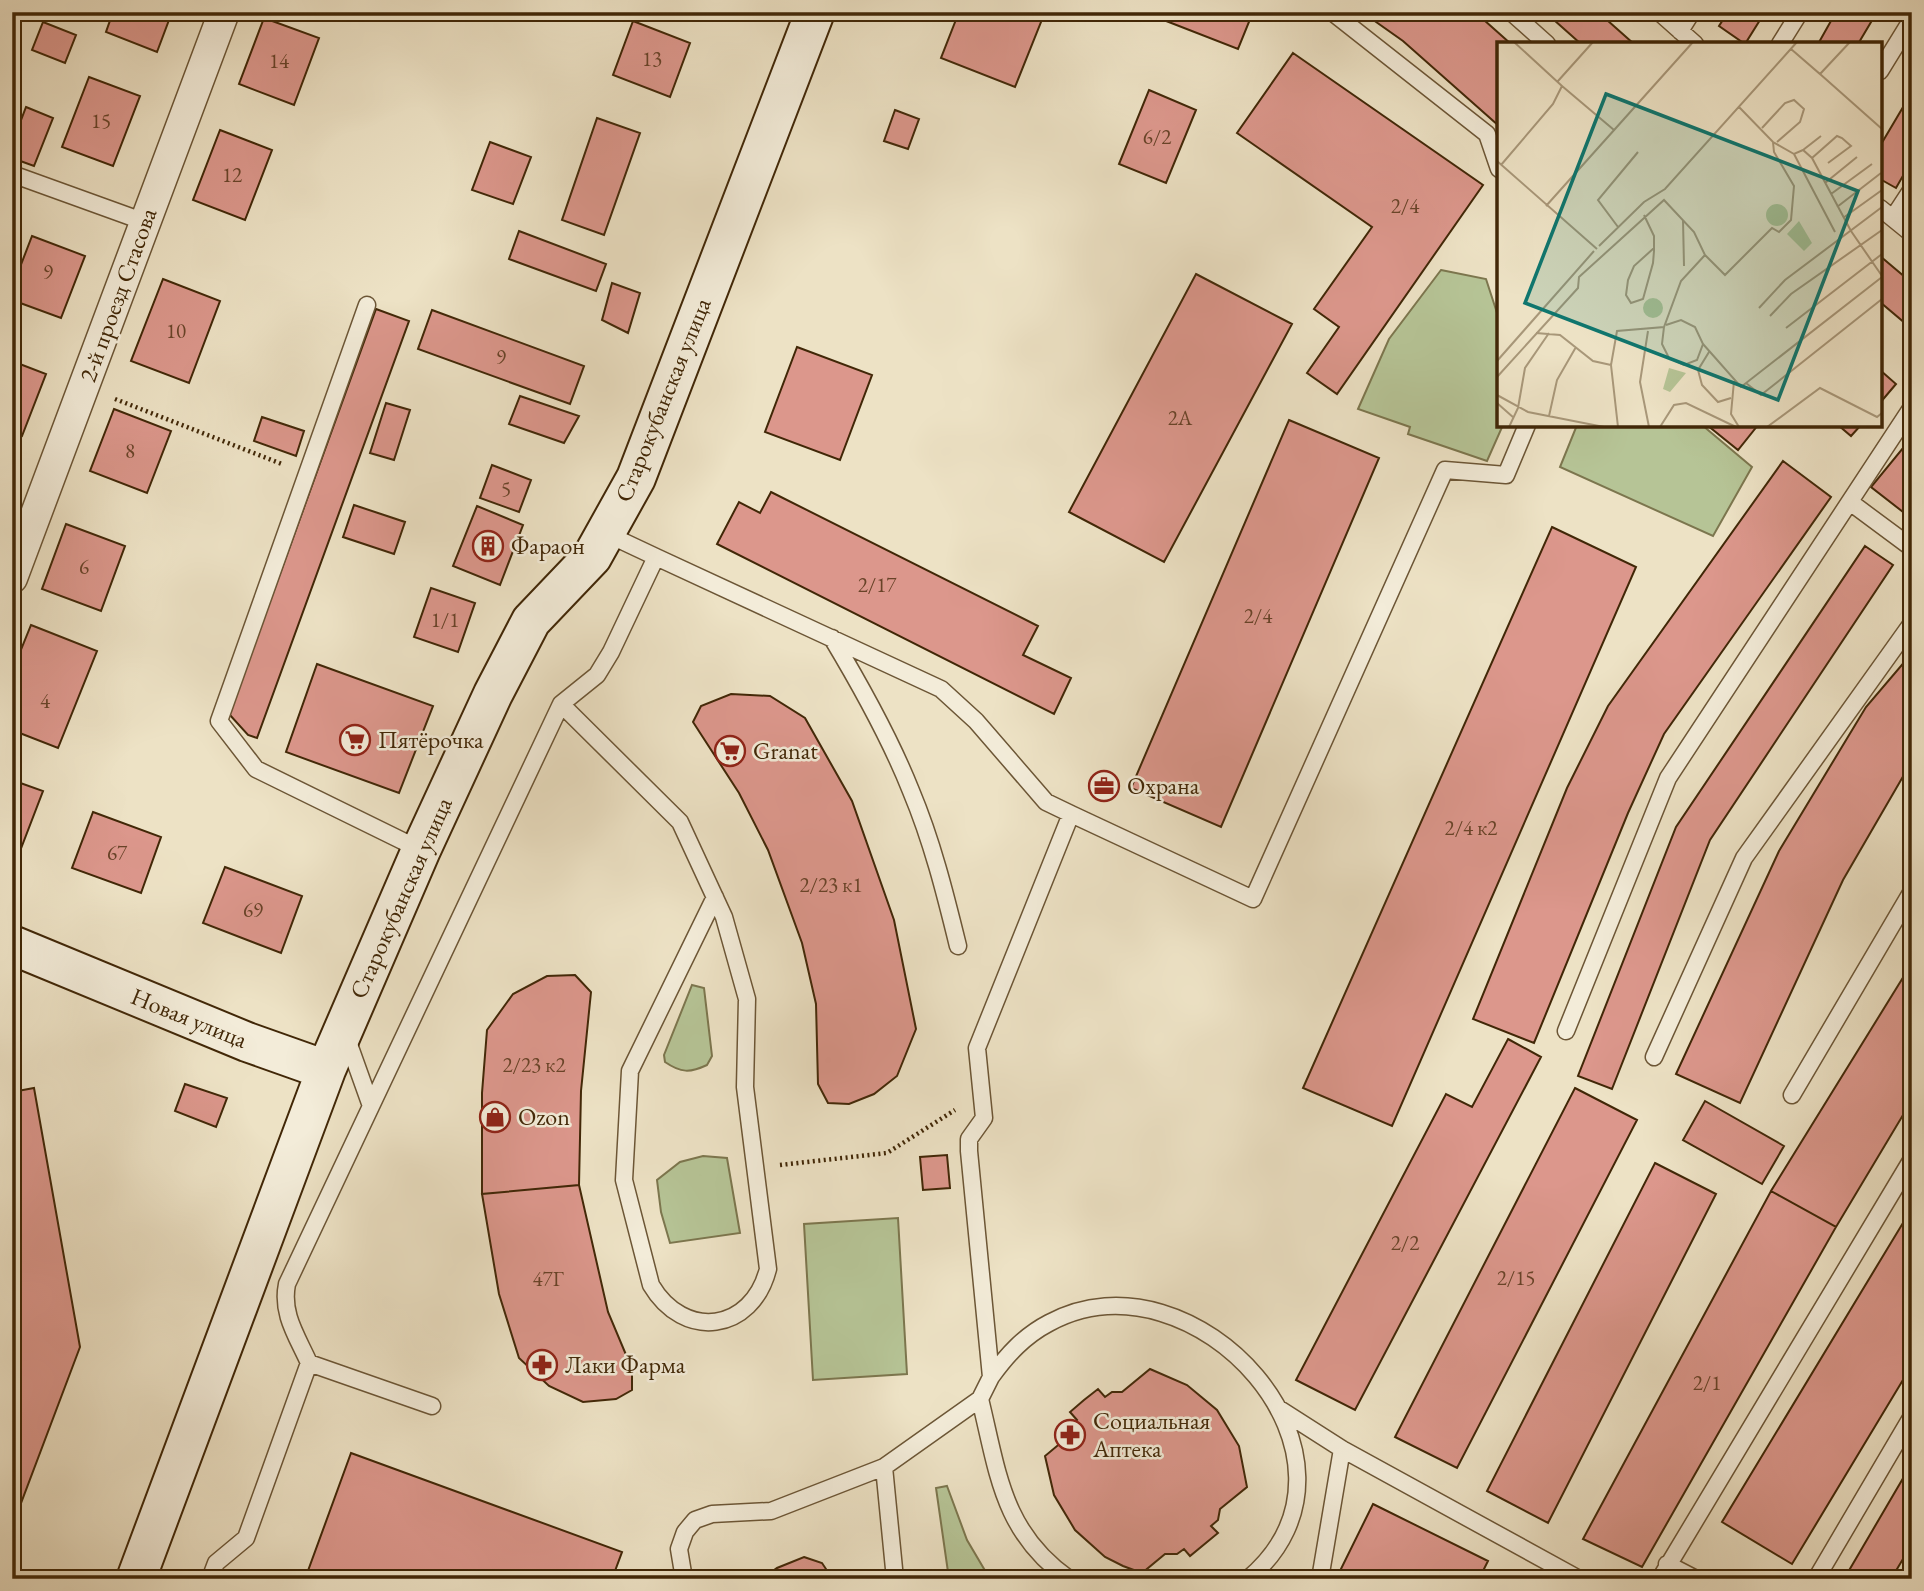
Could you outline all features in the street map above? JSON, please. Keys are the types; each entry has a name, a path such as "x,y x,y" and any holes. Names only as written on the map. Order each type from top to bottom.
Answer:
{"street":[{"name":"2-й проезд Стасова","path":"12,578 224,12"},
{"name":"Старокубанская улица","path":"344,1030 421,850 493,694 531,621 592,557 636,478 815,12"},
{"name":"Новая улица","path":"12,945 247,1042 326,1070"},
{"path":"136,1579 326,1070 344,1030"}],"lane":[{"path":"1332,12 1487,134 1497,163"},
{"path":"1511,12 1545,42"},
{"path":"1659,12 1693,42"},
{"path":"1681,31 1692,12"},
{"path":"1781,42 1800,12"},
{"path":"1882,68 1912,19"},
{"path":"12,174 145,222"},
{"path":"1912,189 1886,213 1912,234"},
{"path":"367,305 219,721 256,768 421,850"},
{"path":"1566,1031 1668,778 1912,407"},
{"path":"605,533 941,689 976,721 1046,802 1253,899 1445,470 1506,475 1526,427"},
{"path":"1850,502 1912,548"},
{"path":"210,1579 216,1563 246,1538 309,1363 288,1317 284,1300 287,1284 561,704 597,675 656,557"},
{"path":"1654,1057 1744,858 1912,623"},
{"path":"832,638 883,729 912,792 930,842 958,946"},
{"path":"561,704 680,822 715,897 724,917 747,999 745,1087 768,1269 757,1298 732,1318 700,1322 685,1318 659,1299 651,1285 624,1180 630,1071 715,897"},
{"path":"991,1377 969,1151 969,1139 984,1118 976,1048 1071,814"},
{"path":"1792,1095 1912,891"},
{"path":"344,1030 371,1106"},
{"path":"1696,1579 1663,1572 1912,1159"},
{"path":"684,1579 679,1549 685,1532 695,1520 712,1514 771,1510 884,1467 981,1399 991,1377 1008,1354 1028,1336 1050,1322 1097,1307 1143,1308 1166,1314 1215,1338 1240,1357 1281,1410 1291,1433 1296,1458 1297,1483 1293,1508 1285,1531 1273,1552 1248,1579"},
{"path":"309,1363 432,1406"},
{"path":"981,1399 1003,1493 1013,1518 1028,1541 1046,1561 1069,1579"},
{"path":"1281,1410 1342,1449 1579,1579"},
{"path":"1816,1579 1912,1416"},
{"path":"1320,1579 1342,1449"},
{"path":"884,1467 895,1579"}],"path":[{"path":"84,387 307,474"},
{"path":"755,1167 887,1153 981,1094"}],"green space":[{"path":"1441,270 1486,279 1497,313 1497,427 1502,427 1487,461 1408,434 1410,427 1358,409 1389,339"},
{"path":"1576,427 1704,427 1752,467 1713,536 1560,467"},
{"path":"692,985 704,988 712,1056 707,1065 686,1071 665,1062 664,1055"},
{"path":"703,1156 727,1158 740,1233 670,1243 661,1212 657,1180 680,1162"},
{"path":"898,1218 907,1374 813,1380 804,1224"},
{"path":"947,1486 967,1540 990,1579 949,1579 936,1488"}],"building":[{"path":"113,12 172,12 157,52 106,32"},
{"path":"959,12 1045,12 1015,87 941,58"},
{"path":"1143,12 1253,12 1238,49"},
{"path":"1362,12 1475,12 1509,42 1497,42 1497,124 1403,41"},
{"path":"1545,12 1598,12 1632,42 1579,42"},
{"path":"1728,12 1765,12 1746,42 1719,26"},
{"path":"1836,12 1877,12 1859,42 1819,42"},
{"path":"264,18 319,38 294,105 239,84"},
{"path":"633,21 690,43 670,97 613,75"},
{"path":"43,22 76,35 65,63 32,50"},
{"path":"1293,53 1483,185 1337,394 1307,373 1339,327 1314,309 1372,227 1237,133"},
{"path":"89,77 140,96 113,166 62,147"},
{"path":"1149,90 1196,110 1166,183 1119,164"},
{"path":"1912,92 1912,160 1896,188 1882,180 1882,143"},
{"path":"12,97 20,100 12,120"},
{"path":"26,107 53,118 34,166 12,158 12,144"},
{"path":"895,110 919,119 908,149 884,141"},
{"path":"597,118 640,133 604,235 562,220"},
{"path":"220,130 272,150 245,220 193,200"},
{"path":"490,142 531,157 513,204 472,190"},
{"path":"519,231 606,264 596,291 509,259"},
{"path":"32,236 85,256 61,318 12,300 12,288"},
{"path":"1882,258 1912,283 1912,329 1882,304"},
{"path":"1196,274 1292,324 1164,562 1069,512"},
{"path":"163,279 220,301 189,383 131,361"},
{"path":"612,283 640,293 628,333 602,320"},
{"path":"376,309 409,321 257,738 248,735 229,714"},
{"path":"432,310 584,366 570,404 418,349"},
{"path":"797,347 872,375 840,460 765,432"},
{"path":"12,361 46,374 22,436 12,432"},
{"path":"1882,372 1896,384 1882,401"},
{"path":"520,396 579,416 564,443 509,424"},
{"path":"386,403 410,410 394,460 370,453"},
{"path":"114,409 171,431 147,493 90,471"},
{"path":"262,417 304,431 296,456 254,441"},
{"path":"1289,420 1379,458 1221,827 1131,788"},
{"path":"1709,427 1756,427 1738,450"},
{"path":"1840,427 1859,427 1851,436"},
{"path":"1912,437 1912,519 1871,487"},
{"path":"1783,461 1831,497 1664,734 1628,813 1534,1043 1473,1019 1567,788 1608,706"},
{"path":"492,465 531,480 519,512 480,498"},
{"path":"771,492 1038,626 1023,655 1071,678 1054,714 717,544 739,502 760,513"},
{"path":"354,505 405,522 394,554 343,537"},
{"name":"Фараон","path":"477,506 523,525 500,585 453,566"},
{"path":"66,524 125,546 101,611 42,589"},
{"path":"1552,527 1636,567 1392,1126 1303,1088"},
{"path":"1865,546 1893,565 1710,840 1612,1089 1578,1076 1676,827"},
{"path":"431,588 475,603 458,652 414,637"},
{"path":"31,625 97,651 58,748 12,730 12,672"},
{"path":"1912,653 1912,761 1843,880 1740,1103 1676,1074 1779,851 1866,707"},
{"name":"Пятёрочка","path":"317,664 433,706 399,793 286,752"},
{"path":"731,694 770,696 805,718 852,801 894,920 916,1029 897,1076 874,1094 849,1104 828,1103 818,1084 816,1004 802,943 768,850 739,793 693,722 701,706"},
{"name":"Охрана","path":"1101,777 1114,782 1108,795 1095,789"},
{"path":"12,780 43,791 12,872"},
{"path":"93,812 161,837 141,893 72,868"},
{"path":"225,867 302,896 281,953 203,923"},
{"path":"1912,963 1912,1100 1836,1227 1771,1191"},
{"path":"575,975 591,992 581,1091 579,1185 482,1194 482,1093 487,1030 513,994 547,976"},
{"path":"1508,1039 1541,1057 1355,1410 1296,1380 1446,1094 1472,1107"},
{"path":"185,1084 227,1098 216,1127 175,1111"},
{"path":"34,1088 80,1347 12,1527 12,1092"},
{"path":"1575,1088 1637,1120 1457,1468 1395,1437"},
{"path":"1705,1101 1784,1146 1762,1184 1683,1140"},
{"path":"947,1155 950,1188 923,1190 920,1157"},
{"path":"1655,1163 1716,1194 1548,1523 1487,1491"},
{"path":"579,1185 608,1312 632,1369 632,1390 616,1399 583,1402 549,1386 519,1358 499,1294 482,1194"},
{"path":"1771,1191 1836,1227 1642,1567 1583,1539"},
{"path":"1912,1208 1912,1365 1792,1564 1722,1522"},
{"path":"1150,1369 1187,1385 1217,1410 1239,1446 1247,1487 1220,1509 1218,1520 1211,1526 1218,1533 1190,1556 1184,1549 1177,1554 1165,1554 1142,1573 1105,1557 1075,1530 1054,1495 1045,1456 1069,1436 1071,1425 1077,1420 1070,1412 1084,1400 1098,1389 1105,1397 1112,1392 1122,1392"},
{"path":"351,1453 622,1552 612,1579 305,1579"},
{"path":"1912,1463 1912,1544 1891,1579 1844,1579"},
{"path":"1373,1504 1488,1561 1479,1579 1336,1579"},
{"path":"804,1557 822,1563 829,1579 762,1579 777,1568"}],"place":[{"name":"Фараон","path":"488,546"},
{"name":"Пятёрочка","path":"355,740"},
{"name":"Granat","path":"730,751"},
{"name":"Охрана","path":"1104,786"},
{"name":"Ozon","path":"495,1117"},
{"name":"Лаки Фарма","path":"542,1365"},
{"name":"Социальная Аптека","path":"1070,1435"}]}
